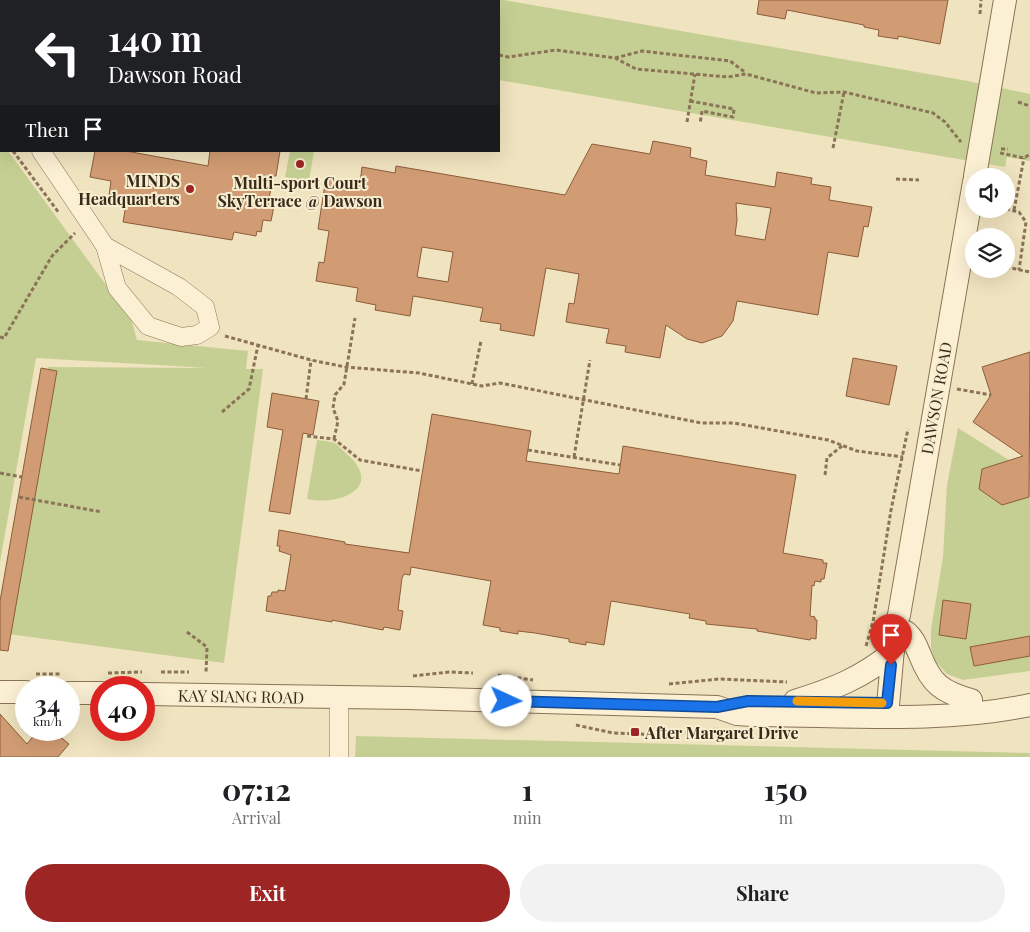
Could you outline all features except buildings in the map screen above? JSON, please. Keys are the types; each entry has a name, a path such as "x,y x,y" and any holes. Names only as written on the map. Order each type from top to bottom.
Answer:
{"street":[{"path":"976,168 1005,0"},
{"path":"42,152 105,246 117,288 148,326 181,336 197,335 210,327 206,307 178,287 105,246"},
{"name":"DAWSON ROAD","path":"894,710 902,624 968,218"},
{"path":"902,624 915,644 929,676 940,688 971,700"},
{"name":"DAWSON ROAD","path":"894,710 893,652 895,625 902,624"},
{"path":"793,692 835,688 875,667 893,652"},
{"path":"894,710 1030,691"},
{"path":"0,692 15,692"},
{"name":"KAY SIANG ROAD","path":"155,694 717,707 793,692 894,710"},
{"path":"339,697 339,757"},
{"path":"894,710 956,715 1030,705"},
{"name":"KAY SIANG ROAD","path":"717,707 738,714 752,715 894,710"}],"path":[{"path":"500,55 508,56 556,50 615,58 636,69 728,78 746,74"},
{"path":"615,58 642,51 730,61 746,74 816,93 844,92 933,113 944,122 964,147"},
{"path":"687,122 695,74"},
{"path":"833,148 844,92"},
{"path":"690,101 734,109 732,117 702,111 700,124"},
{"path":"1018,102 1030,106"},
{"path":"1008,149 1001,148 1000,153 1024,158"},
{"path":"1015,205 1024,158 1030,154"},
{"path":"896,179 919,180"},
{"path":"1015,211 1023,216 1026,222 1019,270"},
{"path":"0,338 4,338 52,256 76,232"},
{"path":"1015,269 1030,272"},
{"path":"334,439 338,421 333,408 335,395 344,384 345,366 355,318"},
{"path":"210,327 223,335 311,360 345,366 419,373 482,386 500,383 701,423 734,423 828,440 857,451 903,457"},
{"path":"472,384 481,340"},
{"path":"222,412 249,389 258,345"},
{"path":"306,398 311,360"},
{"path":"574,457 590,360"},
{"path":"952,388 991,395"},
{"path":"307,436 334,439 360,460 422,471"},
{"path":"825,475 827,458 842,446"},
{"path":"528,450 620,465"},
{"path":"0,473 22,477"},
{"path":"20,498 102,512"},
{"path":"187,632 207,647 206,673"},
{"path":"498,674 536,680"},
{"path":"660,684 719,679 793,692"}],"green space":[{"path":"500,0 968,81 1030,94 1030,161 1007,157 1005,167 500,80"},
{"path":"0,152 9,152 131,319 137,340 248,351 246,369 263,369 224,663 1,633 48,367 208,368 36,358 0,562"},
{"name":"Multi-sport Court SkyTerrace @ Dawson","path":"290,152 314,152 309,181 285,177"},
{"path":"958,428 1030,473 1030,671 963,680 947,674 935,661 931,648 931,629 943,557 947,485"},
{"path":"317,440 336,444 358,467 361,477 359,485 353,492 332,500 307,499"},
{"path":"356,736 1030,753 1030,757 355,757"}],"slow traffic":[{"path":"797,701 882,703"}],"place":[{"name":"Multi-sport Court SkyTerrace @ Dawson","path":"300,164"},
{"name":"MINDS Headquarters","path":"190,189"},
{"name":"After Margaret Drive","path":"635,732"}],"route":[{"path":"506,701 717,707 748,701 887,703 891,665"}]}
